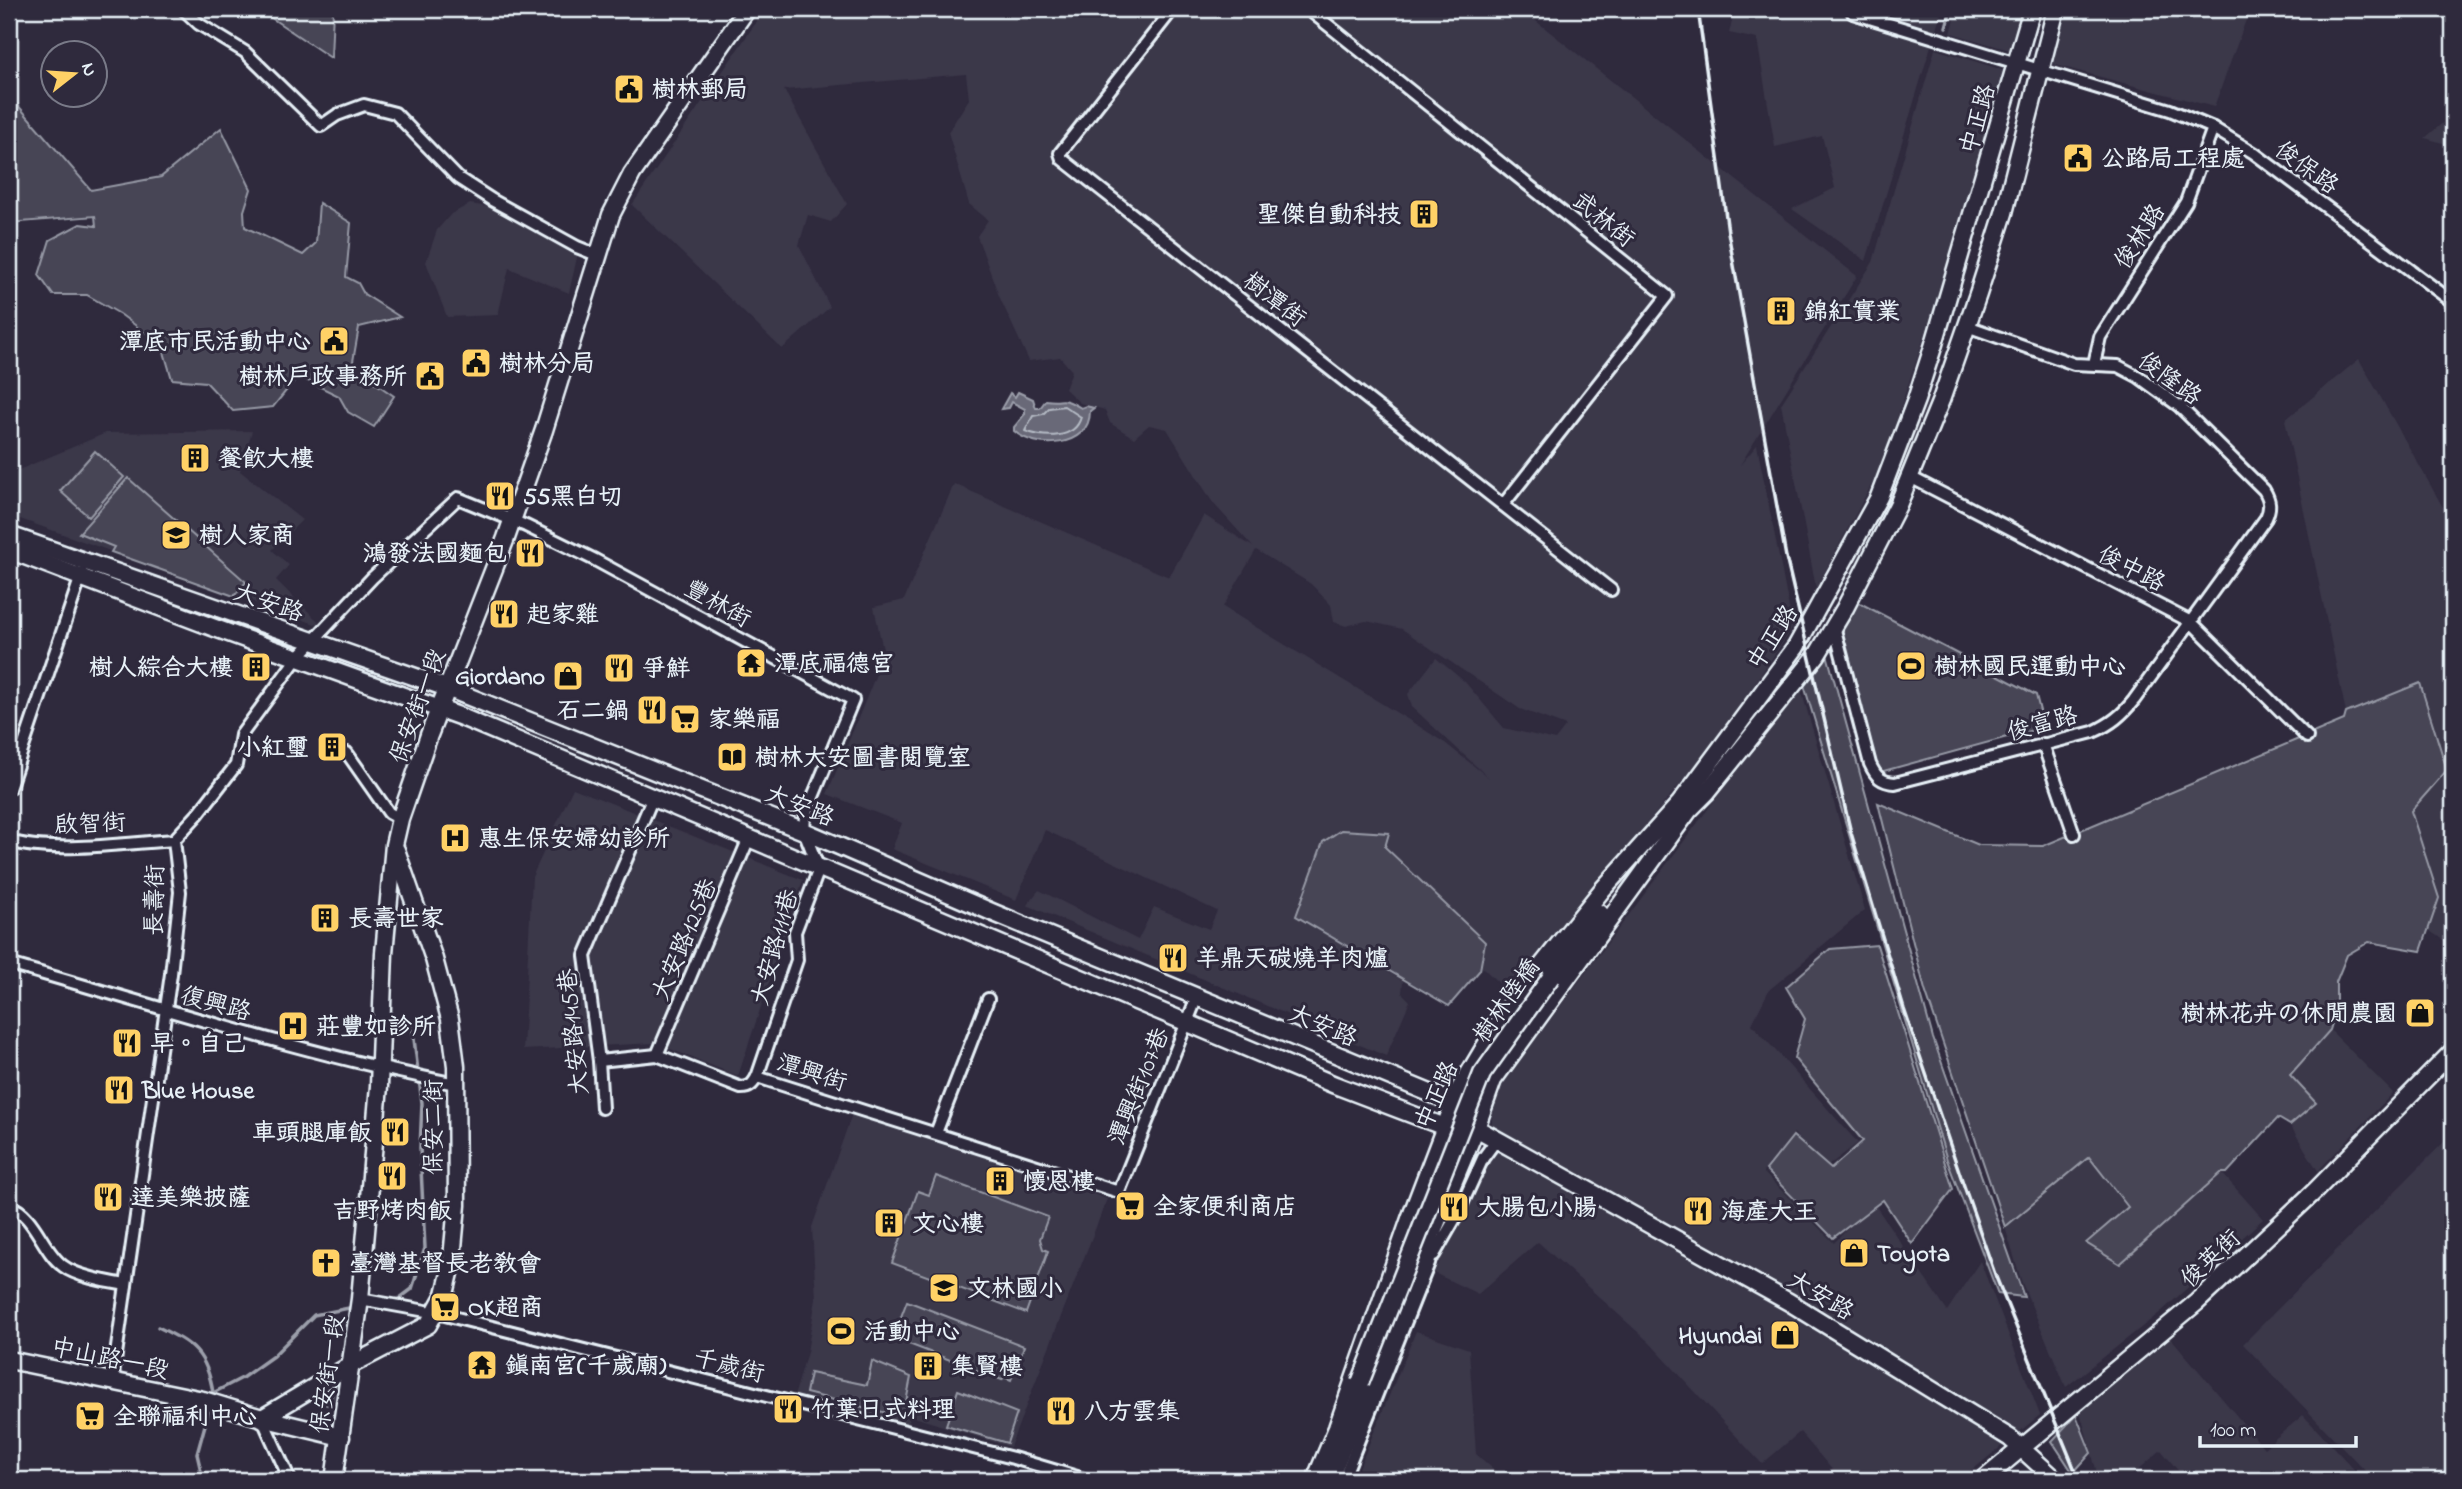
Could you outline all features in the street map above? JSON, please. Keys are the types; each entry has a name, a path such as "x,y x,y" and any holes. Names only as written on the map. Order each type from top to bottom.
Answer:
{"street":[{"path":"183,9 199,24 246,52 321,126 337,115 364,105 395,113 457,178 577,247 597,255"},
{"name":"保安街一段","path":"334,1480 359,1305 380,1069 384,953 394,845 400,819 439,708 512,520 562,376 611,215 632,174 747,9"},
{"name":"樹潭街","path":"1173,9 1060,152 1062,159 1611,590"},
{"name":"武林街","path":"1308,9 1667,296 1503,505"},
{"name":"中正路","path":"1449,1191 1493,1080 1796,647 1879,496 1916,400 2032,9"},
{"name":"中正路","path":"1411,1216 1459,1090 1508,1008 1602,890 1684,806 1707,792 1805,671 1845,608 1898,505 1941,400 2004,212 2056,9"},
{"name":"俊保路","path":"1853,13 2170,110 2213,128 2254,153 2453,302"},
{"path":"2000,119 2025,127"},
{"name":"俊林路","path":"2094,364 2100,337 2186,202 2213,128"},
{"name":"俊隆路","path":"1967,326 2074,364 2118,366 2139,377 2179,406 2264,490 2270,499 2270,510"},
{"name":"俊中路","path":"1910,477 2191,622 2307,737"},
{"name":"長壽街","path":"112,1382 166,1011 180,892 174,841 236,765 241,735 298,657 372,578 458,498 512,520"},
{"name":"俊富路","path":"1834,626 1870,764 1875,775 1885,782 1895,783 2093,732 2111,724 2124,713 2270,510"},
{"name":"豐林街","path":"512,520 595,560 853,700 805,816 804,831"},
{"name":"大安路","path":"9,535 83,569 298,657 439,708 1335,1085 1445,1127 1476,1128"},
{"name":"大安路","path":"9,550 83,569 312,641 447,688 804,831 1454,1103 1476,1128 1779,1296 2010,1438 2056,1480"},
{"path":"9,789 83,569"},
{"path":"1825,595 1845,608"},
{"path":"2043,744 2074,834"},
{"path":"347,754 389,813 400,819"},
{"name":"大安路145巷","path":"602,1108 599,1061 585,956 653,797"},
{"name":"樹林陸橋","path":"1342,1430 1482,1074 1551,977 1684,806"},
{"path":"804,831 819,869"},
{"name":"大安路125巷","path":"657,1055 749,838"},
{"name":"啟智街","path":"9,841 23,845 94,846 174,841"},
{"name":"保安二街","path":"394,845 438,971 450,1019 456,1084 455,1230 451,1269 445,1294 436,1313"},
{"name":"大安路111巷","path":"757,1077 797,960 795,932 819,869"},
{"name":"復興路","path":"9,964 166,1011 380,1069 456,1084"},
{"name":"潭興街107巷","path":"1119,1192 1197,997"},
{"path":"936,1133 988,999"},
{"name":"俊英街","path":"1983,1480 2197,1302 2308,1197 2453,1051"},
{"name":"潭興街","path":"599,1061 657,1055 741,1088 748,1088 757,1077 1119,1192"},
{"path":"1429,1263 1457,1215 1483,1158 1497,1139"},
{"path":"1343,1480 1429,1263 1449,1191"},
{"name":"樹林陸橋","path":"1315,1480 1342,1430 1449,1191"},
{"path":"9,1206 24,1217 64,1267 105,1282 126,1285"},
{"name":"樹林陸橋","path":"1329,1480 1342,1430 1411,1216"},
{"name":"千歲街","path":"359,1305 379,1301 436,1313 1013,1458 1087,1480"},
{"path":"290,1480 262,1418 351,1365 428,1325 436,1313"},
{"name":"中山路一段","path":"9,1360 208,1402 341,1437"}],"shaded area":[{"path":"258,9 333,9 331,58"},
{"path":"765,9 1521,9 1857,276 1740,465 1757,445 1793,628 1711,747 1507,991 1481,966 1485,942 1385,847 1296,916 1403,981 1402,993 1410,1001 1386,1056 1027,905 1039,890 1138,940 1154,907 1209,929 1217,911 1045,830 1016,900 892,849 902,823 827,794 884,655 874,607 904,600 954,484 1169,577 1204,515 1253,547 1213,503 1167,429 1149,425 1134,438 1110,423 1105,410 1080,403 1065,389 1072,371 1060,357 1029,361 999,296 977,236 988,220 969,204 948,132 969,99 966,74 784,90 847,204 831,222 808,215 799,245 830,307 782,349 632,205","holes":["1256,550 1311,584 1331,605 1334,622 1346,626 1366,621 1402,629 1520,709 1566,726 1555,740 1504,728 1465,682 1436,658 1408,694 1412,707 1489,778 1445,743 1223,607"]},
{"path":"1735,9 1942,9 1866,261 1792,209 1835,188 1822,136 1775,147 1757,39 1729,33"},
{"path":"1958,9 2021,9 2009,50 1951,33"},
{"path":"2059,9 2250,9 2214,107 2044,62"},
{"path":"1935,49 2003,70 1932,314 1880,469 1816,588 1781,404 1873,262"},
{"path":"9,95 91,190 161,177 221,128 251,189 244,211 245,227 303,255 316,243 319,203 351,223 346,277 358,283 364,294 400,317 359,327 352,367 394,396 374,427 348,412 339,396 298,376 273,407 233,411 206,382 172,379 162,345 120,314 87,295 53,295 39,275 50,240 80,224 96,226 95,216 9,223"},
{"path":"2453,114 2453,146 2425,138"},
{"path":"470,204 489,207 578,253 569,293 509,268 498,315 447,317 426,262 437,230 451,214"},
{"path":"2359,359 2453,525 2453,947 2427,929 2439,898 2411,811 2447,770 2420,683 2346,713 2285,420"},
{"name":"樹人家商","path":"252,431 240,471 302,520 272,550 289,565 276,580 319,622 315,624 9,515 9,474 106,433"},
{"path":"95,451 124,477 89,517 60,491"},
{"path":"128,478 246,582 234,596 111,552 114,547 79,533"},
{"name":"樹林國民運動中心","path":"1856,601 2036,695 2044,727 1869,775 1834,637"},
{"path":"1825,647 1933,1038 2024,1297 1998,1294 1947,1160 1804,685"},
{"path":"2420,683 2447,770 2411,811 2439,898 2421,951 2369,942 2347,955 2336,982 2336,1010 2330,1030 2290,1075 2316,1103 2290,1125 2278,1118 2227,1173 2221,1173 2120,1264 2086,1243 2128,1207 2089,1157 2005,1227 1925,990 1878,803 1979,845 2043,846 2344,720 2346,713"},
{"path":"1800,686 1865,910 1769,990 1752,1024 1858,1143 1824,1169 1794,1133 1763,1172 1834,1243 1873,1202 1947,1311 1980,1261 2040,1415 1960,1480 1841,1480 1800,1432 1762,1464 1649,1342 1538,1242 1478,1294 1434,1273 1493,1152 1491,1099"},
{"path":"573,788 803,880 738,1076 655,1043 523,1050 532,877"},
{"path":"1341,830 1389,833 1385,847 1485,942 1480,970 1449,1006 1296,916 1323,842"},
{"path":"1877,945 1953,1189 1912,1244 1883,1200 1833,1238 1766,1170 1793,1136 1831,1169 1863,1141 1794,1058 1805,1019 1786,987 1830,949"},
{"path":"2330,1030 2393,1093 2318,1171 2290,1125 2316,1103 2290,1075"},
{"name":"文林國小","path":"852,1114 1020,1167 1107,1199 1010,1447 911,1416 908,1424 794,1397 807,1352 816,1299 812,1227"},
{"path":"2453,1133 2453,1480 2374,1480 2243,1344"},
{"path":"2089,1156 2128,1207 2120,1264 2221,1172 2263,1219 2162,1311 2066,1387 2022,1283 2005,1227"},
{"path":"936,1176 1048,1217 1040,1239 1043,1249 1048,1251 1026,1313 892,1263 918,1191 929,1195"},
{"path":"907,1301 1024,1346 1011,1380 1004,1377 1002,1380 893,1338"},
{"path":"1416,1331 1469,1349 1476,1454 1506,1480 1354,1480"},
{"path":"2171,1338 2264,1448 2303,1415 2364,1480 2186,1480 2161,1450 2127,1480 2099,1480 2080,1412"},
{"path":"872,1361 911,1377 903,1417 806,1393 810,1373 867,1385"},
{"path":"334,1381 331,1406 301,1397"},
{"path":"958,1390 1017,1413 1007,1443 946,1425"},
{"path":"2076,1415 2091,1453 2073,1473 2052,1441"}],"water":[{"path":"1018,392 1033,399 1036,408 1040,408 1046,400 1066,401 1081,408 1094,408 1090,411 1088,424 1081,433 1071,439 1047,443 1035,441 1014,431 1014,427 1025,414 1025,409 1012,402 1009,408 1001,409 1010,393 1015,397"}],"waterway":[{"path":"1946,27 1951,9"},
{"path":"396,1301 412,1289 425,1248 420,1148 422,1103 412,1023"},
{"path":"213,1393 242,1378 273,1356 314,1315 354,1307"},
{"path":"158,1327 181,1339 196,1351 207,1368 213,1393"},
{"path":"203,1480 197,1454 210,1407"}],"railway":[{"path":"1698,9 1728,232 1786,557 1851,833 1904,1009 1996,1277 2079,1480"},
{"path":"9,1479 14,1480"}],"place":[{"name":"樹林郵局","path":"629,89"},
{"name":"公路局工程處","path":"2078,158"},
{"name":"聖傑自動科技","path":"1424,214"},
{"name":"錦紅實業","path":"1781,311"},
{"name":"潭底市民活動中心","path":"334,341"},
{"name":"樹林分局","path":"476,363"},
{"name":"樹林戶政事務所","path":"430,376"},
{"name":"餐飲大樓","path":"195,458"},
{"name":"55黑白切","path":"500,496"},
{"name":"樹人家商","path":"176,535"},
{"name":"鴻發法國麵包","path":"530,553"},
{"name":"起家雞","path":"504,614"},
{"name":"潭底福德宮","path":"751,663"},
{"name":"樹林國民運動中心","path":"1911,666"},
{"name":"樹人綜合大樓","path":"256,667"},
{"name":"爭鮮","path":"619,668"},
{"name":"Giordano","path":"568,676"},
{"name":"石二鍋","path":"652,710"},
{"name":"家樂福","path":"685,719"},
{"name":"小紅璽","path":"332,747"},
{"name":"樹林大安圖書閱覽室","path":"732,757"},
{"name":"惠生保安婦幼診所","path":"455,838"},
{"name":"長壽世家","path":"325,918"},
{"name":"羊鼎天碳燒羊肉爐","path":"1173,958"},
{"name":"樹林花卉の休閒農園","path":"2420,1013"},
{"name":"莊豐如診所","path":"293,1026"},
{"name":"早。自己","path":"127,1043"},
{"name":"Blue House","path":"119,1090"},
{"name":"車頭腿庫飯","path":"395,1132"},
{"name":"吉野烤肉飯","path":"392,1176"},
{"name":"懷恩樓","path":"1000,1181"},
{"name":"達美樂披薩","path":"108,1197"},
{"name":"全家便利商店","path":"1130,1206"},
{"name":"大腸包小腸","path":"1454,1207"},
{"name":"海產大王","path":"1698,1211"},
{"name":"文心樓","path":"889,1223"},
{"name":"Toyota","path":"1854,1253"},
{"name":"臺灣基督長老教會","path":"326,1263"},
{"name":"文林國小","path":"944,1288"},
{"name":"OK超商","path":"445,1307"},
{"name":"活動中心","path":"841,1331"},
{"name":"Hyundai","path":"1785,1335"},
{"name":"鎮南宮(千歲廟)","path":"482,1365"},
{"name":"集賢樓","path":"928,1366"},
{"name":"竹葉日式料理","path":"788,1409"},
{"name":"八方雲集","path":"1061,1411"},
{"name":"全聯福利中心","path":"90,1416"}]}
